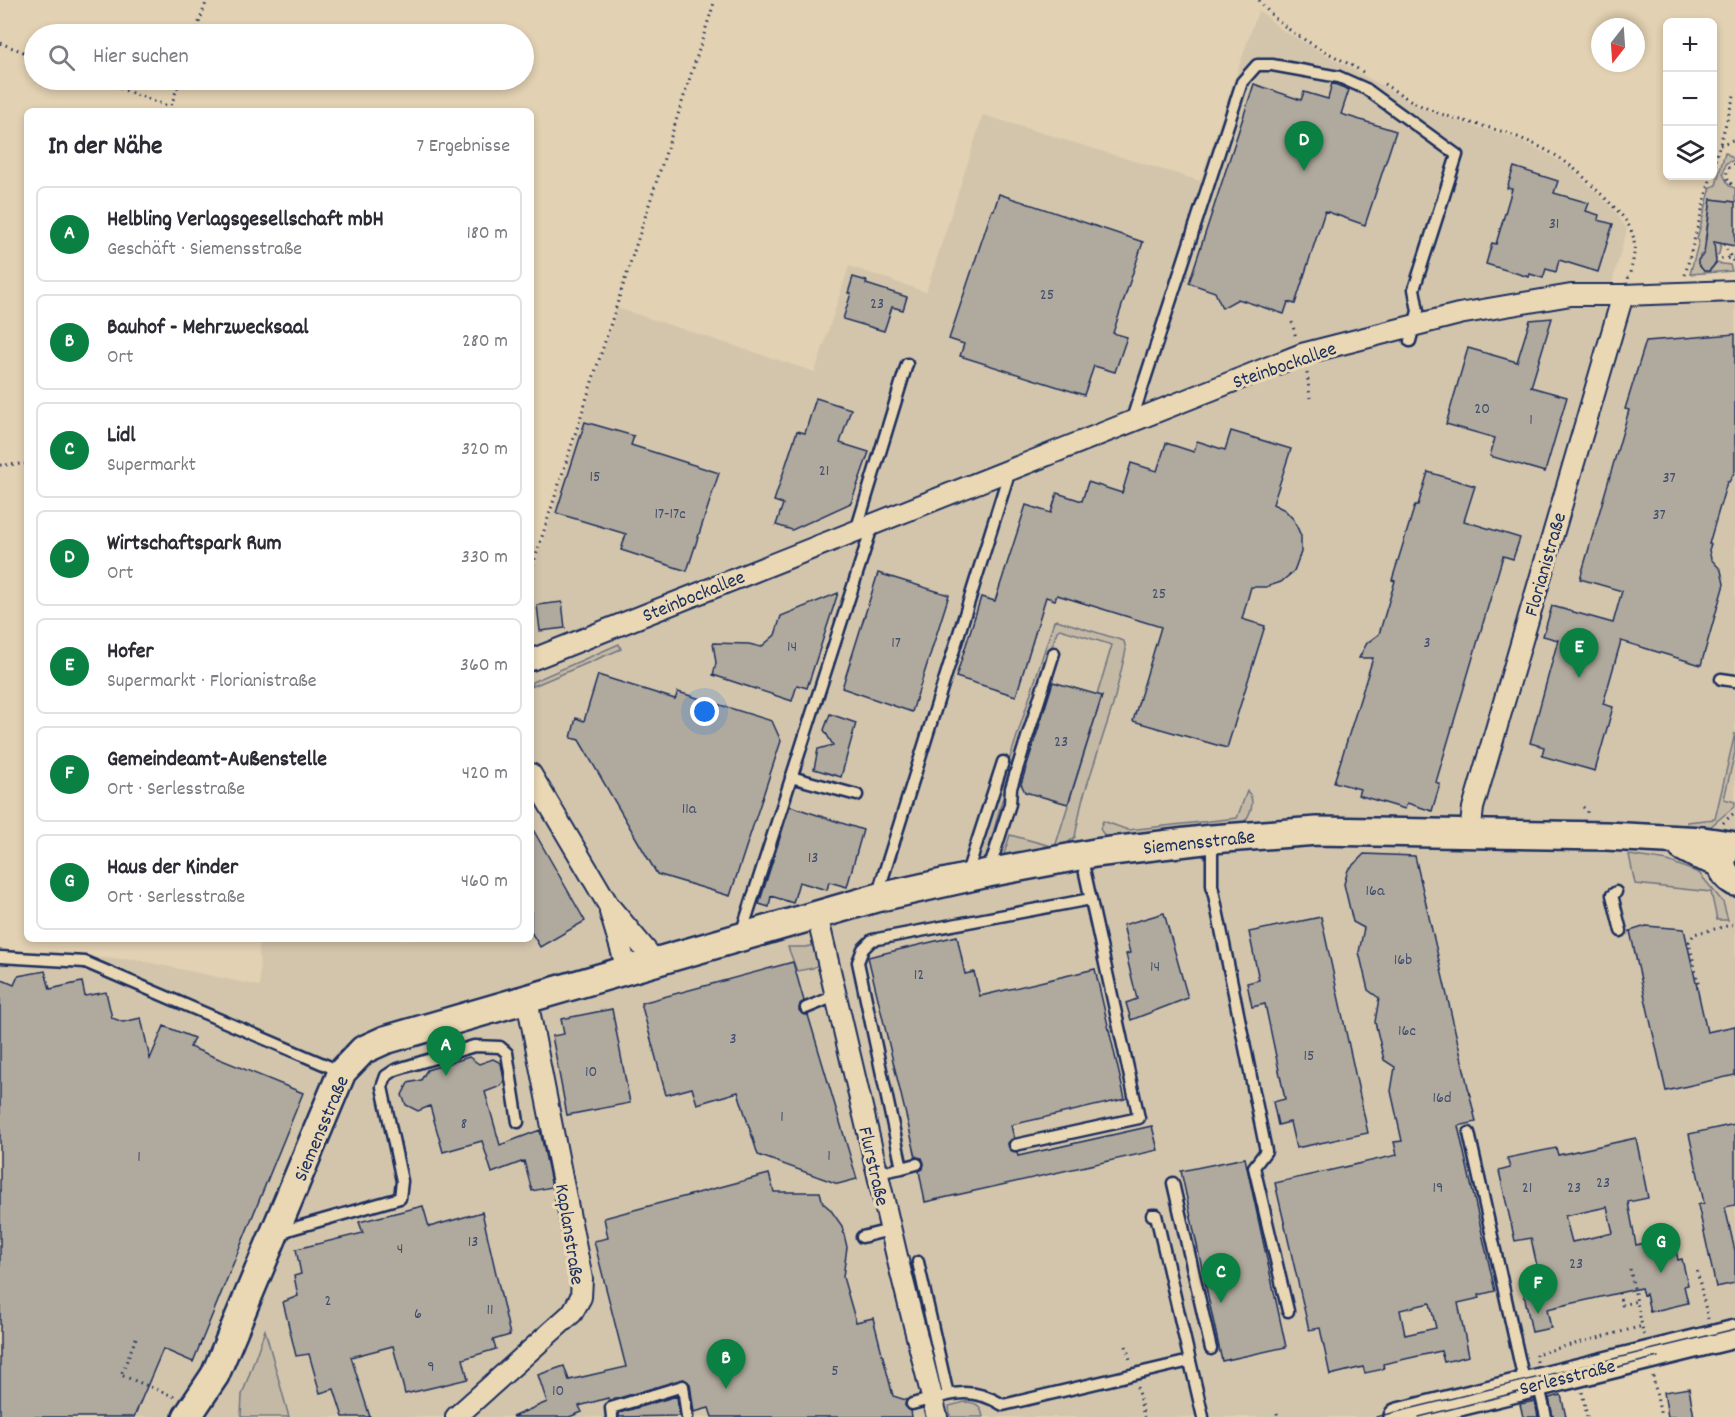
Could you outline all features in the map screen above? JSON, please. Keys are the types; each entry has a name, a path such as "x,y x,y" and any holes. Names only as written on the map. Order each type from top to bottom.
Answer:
{"street":[{"name":"Steinbockallee","path":"534,659 1302,354 1413,332 1505,305 1571,295 1623,296 1735,291"},
{"name":"Florianistraße","path":"1470,834 1479,785 1623,296"},
{"path":"534,779 609,906 655,961"},
{"name":"Siemensstraße","path":"208,1417 215,1375 342,1072 363,1050 385,1040 876,898 1081,855 1212,839 1317,831 1703,841 1731,867"},
{"path":"609,906 627,969"},
{"name":"Flurstraße","path":"817,915 890,1230 939,1404"},
{"name":"Kaplanstraße","path":"456,1417 572,1313 581,1297 582,1279 527,1000"},
{"name":"Serlesstraße","path":"1398,1417 1534,1379 1735,1334"},
{"name":"Siemensstraße","path":"186,1409 215,1375"}],"lane":[{"path":"1131,422 1242,82 1257,65 1272,64 1338,77 1366,89 1457,155 1414,289 1418,311 1413,332"},
{"path":"740,937 792,777 908,364"},
{"path":"876,898 1010,470"},
{"path":"976,876 1010,804 1011,788 1054,653"},
{"path":"1720,679 1735,681"},
{"path":"976,876 1003,762"},
{"path":"792,777 857,795"},
{"path":"1212,839 1212,885 1266,1151 1254,1167 1288,1311"},
{"path":"1015,1145 1139,1118 1081,855"},
{"path":"1616,892 1612,895 1621,931"},
{"path":"902,1168 858,962 863,949 872,940 1091,899"},
{"path":"0,957 85,962 342,1072"},
{"path":"806,1008 835,996"},
{"path":"433,1026 440,1057"},
{"path":"273,1237 291,1229 400,1198 402,1181 382,1087 386,1076 395,1071 474,1046 500,1047 507,1053 518,1122"},
{"path":"1469,1133 1546,1417"},
{"path":"877,1173 918,1164"},
{"path":"1173,1183 1211,1348"},
{"path":"1152,1215 1156,1215 1203,1417"},
{"path":"862,1237 890,1230"},
{"path":"918,1262 939,1404"},
{"path":"912,1404 939,1404 968,1391 991,1397 1004,1405 1190,1361"},
{"path":"612,1417 611,1408 683,1386 687,1417"}],"path":[{"path":"199,24 207,0"},
{"path":"534,562 716,0"},
{"path":"1259,0 1269,13 1288,30 1368,75"},
{"path":"0,43 24,52"},
{"path":"1377,80 1423,107 1461,121 1508,134 1545,150 1572,166 1616,209 1631,229 1636,242 1634,260 1623,296"},
{"path":"122,90 167,108"},
{"path":"170,108 177,90"},
{"path":"1717,156 1735,92"},
{"path":"1720,145 1735,140"},
{"path":"1735,164 1729,166 1727,177 1735,187"},
{"path":"1685,277 1710,180"},
{"path":"1724,244 1734,258 1735,265"},
{"path":"1715,259 1734,258"},
{"path":"1292,322 1299,345"},
{"path":"1307,373 1310,398"},
{"path":"0,465 24,464"},
{"path":"1697,987 1699,987 1688,943 1694,934 1735,924"},
{"path":"1630,1269 1645,1338"},
{"path":"1697,1271 1709,1325"},
{"path":"1619,1293 1622,1305 1637,1301"},
{"path":"1534,1379 1536,1354 1643,1326"},
{"path":"136,1338 121,1375 186,1409"},
{"path":"1126,1346 1144,1417"},
{"path":"1652,1372 1661,1417 1667,1416"}],"shaded area":[{"path":"1258,11 1280,29 1422,108 1509,136 1544,152 1571,168 1615,211 1627,229 1605,308 1735,301 1735,1342 1436,1417 0,1417 0,952 137,960 260,986 259,942 534,942 534,568 617,308 815,372 849,266 926,292 983,115 1200,181"},
{"path":"1725,152 1735,160 1726,163 1723,174 1729,186 1735,188 1735,202 1711,199 1705,240 1721,243 1719,254 1715,256 1704,253 1700,255 1698,264 1704,271 1710,271 1716,263 1730,265 1732,271 1690,274 1711,187 1716,185"},
{"path":"1054,621 1124,641 1126,650 1113,705 1082,801 1075,837 1062,847 1008,857 1004,854 1010,835 1055,847 1102,696 1097,695 1112,645 1060,629 1057,631 1001,804 986,859 982,863 979,861 979,854"},
{"path":"619,644 621,649 534,686 534,681"},
{"path":"1735,733 1735,752 1724,799 1735,802 1735,806 1711,826 1688,827 1687,822 1715,819"},
{"path":"1247,791 1252,803 1248,817 1242,825 1107,840 1100,829 1103,821 1128,830 1237,818"},
{"path":"1629,855 1668,861 1699,873 1723,902 1728,920 1717,920 1711,892 1635,884"},
{"path":"816,945 820,963 813,968 797,971 788,947"},
{"path":"265,1330 289,1417 241,1417 242,1395"},
{"path":"965,1402 978,1405 983,1417 950,1417 949,1406"}],"building":[{"path":"1332,83 1349,90 1341,114 1396,131 1365,225 1325,211 1295,304 1288,302 1284,314 1238,299 1222,308 1215,292 1189,283 1254,84 1301,100 1304,92 1328,99"},
{"path":"1514,167 1558,181 1554,193 1589,203 1586,211 1599,215 1598,220 1613,224 1598,272 1559,260 1556,272 1546,269 1543,278 1530,274 1529,277 1486,264 1492,243 1496,244 1512,189 1507,188"},
{"path":"999,194 1143,242 1113,333 1127,337 1115,372 1094,366 1084,395 960,356 964,344 949,339"},
{"path":"1711,199 1735,202 1735,246 1714,242 1716,263 1709,271 1704,271 1698,264 1698,260 1704,254"},
{"path":"853,277 867,281 866,284 907,297 903,310 892,307 884,331 843,319"},
{"path":"1552,318 1531,387 1567,397 1545,472 1490,456 1495,438 1446,424 1468,348 1517,362 1530,320"},
{"path":"1735,334 1735,471 1727,482 1709,544 1711,544 1709,550 1711,559 1721,570 1724,584 1701,665 1621,641 1603,704 1613,707 1595,771 1542,756 1544,747 1530,743 1558,640 1543,636 1552,606 1613,623 1622,591 1580,579 1629,410 1625,409 1646,341"},
{"path":"816,398 851,409 840,443 869,452 851,503 792,530 776,525 783,504 774,501 797,431 805,433"},
{"path":"585,422 634,436 631,445 719,473 687,571 621,550 626,534 556,513"},
{"path":"1231,431 1291,449 1273,504 1285,510 1294,520 1301,536 1301,552 1294,571 1281,582 1266,587 1251,587 1242,619 1265,626 1227,748 1133,721 1161,627 1057,595 1055,600 1046,597 1016,696 956,677 981,597 995,601 1026,505 1051,513 1057,493 1082,501 1088,482 1122,493 1131,463 1157,471 1166,443 1194,452 1197,441 1225,450"},
{"path":"1428,472 1475,486 1464,521 1520,538 1513,559 1503,556 1436,782 1440,784 1432,811 1407,803 1405,809 1358,795 1360,789 1334,782 1373,658 1359,658 1367,643 1379,634 1395,581 1392,580 1415,505 1418,505"},
{"path":"878,573 949,595 912,712 842,688"},
{"path":"838,593 807,688 797,685 792,701 713,675 716,663 713,643 749,644 761,647 775,635 781,616"},
{"path":"562,602 565,628 540,631 537,605"},
{"path":"598,675 675,699 678,692 772,721 781,741 730,896 657,874 579,740 571,738 576,718 584,721"},
{"path":"1053,682 1102,696 1068,804 1025,792 1021,784"},
{"path":"830,714 856,723 841,777 814,769 818,749 833,745 824,730"},
{"path":"790,806 863,830 847,887 829,882 827,890 799,882 793,903 771,896 769,907 759,904"},
{"path":"534,831 585,921 540,947 534,937"},
{"path":"1364,854 1415,856 1476,1122 1458,1126 1495,1291 1479,1295 1480,1298 1458,1303 1469,1356 1444,1362 1441,1351 1383,1364 1384,1369 1365,1373 1363,1367 1330,1375 1320,1328 1309,1330 1275,1183 1397,1155 1394,1142 1402,1141 1391,1091 1395,1067 1384,1060 1375,1022 1379,998 1368,990 1359,952 1364,928 1353,922 1344,884 1348,870","holes":["1430,1303 1436,1328 1405,1335 1400,1310"]},
{"path":"1164,913 1188,998 1131,1020 1126,1003 1137,999 1126,954 1130,953 1123,925"},
{"path":"1321,917 1368,1133 1296,1148 1290,1122 1278,1125 1273,1102 1285,1099 1265,1004 1252,1007 1247,983 1259,980 1249,932"},
{"path":"1646,926 1684,929 1707,1032 1735,1026 1735,1075 1666,1091 1630,931"},
{"path":"957,936 965,974 974,972 980,996 1095,969 1125,1099 1011,1125 1014,1138 1008,1143 1010,1150 1017,1152 1018,1156 1152,1126 1158,1150 925,1202 919,1171 923,1169 924,1163 922,1158 916,1157 868,957"},
{"path":"793,962 804,1001 800,1004 799,1010 802,1014 808,1015 857,1179 838,1184 758,1155 738,1092 697,1104 692,1088 666,1095 641,1003"},
{"path":"45,971 50,989 82,982 85,996 106,992 112,1018 123,1022 141,1018 150,1059 164,1026 194,1038 190,1047 303,1093 193,1362 163,1349 134,1417 0,1417 0,979 14,985 18,976"},
{"path":"612,1009 630,1103 567,1115 552,1036 564,1034 561,1019"},
{"path":"469,1057 479,1064 493,1059 501,1063 504,1080 501,1086 485,1092 500,1145 540,1130 552,1187 532,1191 524,1161 492,1173 482,1141 443,1152 430,1106 418,1111 406,1105 402,1095 408,1083 421,1080 427,1070"},
{"path":"1735,1124 1735,1205 1725,1207 1735,1251 1735,1283 1716,1287 1698,1205 1704,1203 1689,1134"},
{"path":"1636,1138 1648,1198 1628,1202 1636,1245 1673,1236 1678,1260 1682,1259 1688,1285 1684,1286 1688,1303 1650,1312 1646,1294 1643,1295 1641,1288 1547,1309 1551,1328 1532,1332 1520,1275 1538,1271 1531,1238 1515,1241 1499,1171 1510,1168 1507,1158 1556,1148 1558,1155","holes":["1607,1207 1613,1233 1572,1242 1565,1216"]},
{"path":"1245,1158 1286,1347 1222,1361 1181,1171"},
{"path":"769,1174 774,1192 820,1192 823,1203 842,1226 847,1247 843,1277 856,1322 873,1318 893,1396 906,1400 905,1406 911,1411 912,1417 712,1417 709,1408 694,1412 690,1384 684,1379 609,1401 608,1398 579,1406 582,1412 569,1417 512,1417 547,1402 538,1375 564,1366 569,1380 626,1367 594,1241 608,1238 604,1218"},
{"path":"423,1206 429,1227 482,1212 510,1335 493,1340 496,1349 463,1359 468,1379 405,1394 393,1346 351,1357 370,1417 343,1417 334,1389 320,1393 309,1354 296,1356 283,1302 298,1296 294,1276 301,1274 296,1249 363,1233 359,1222"},
{"path":"1689,1388 1694,1417 1668,1417 1664,1392"},
{"path":"1561,1395 1566,1417 1553,1417 1549,1398"},
{"path":"677,1396 679,1416 619,1417 619,1413"},
{"path":"1535,1401 1538,1417 1523,1417 1520,1404"}],"tram line":[{"path":"1376,1417 1735,1329"},
{"path":"1419,1417 1658,1357"}],"place":[{"name":"Wirtschaftspark Rum","path":"1304,171"},
{"name":"Hofer","path":"1579,678"},
{"name":"Helbling Verlagsgesellschaft mbH","path":"446,1076"},
{"name":"Haus der Kinder","path":"1661,1273"},
{"name":"Lidl","path":"1221,1303"},
{"name":"Gemeindeamt-Außenstelle","path":"1538,1314"},
{"name":"Bauhof - Mehrzwecksaal","path":"726,1389"}]}
